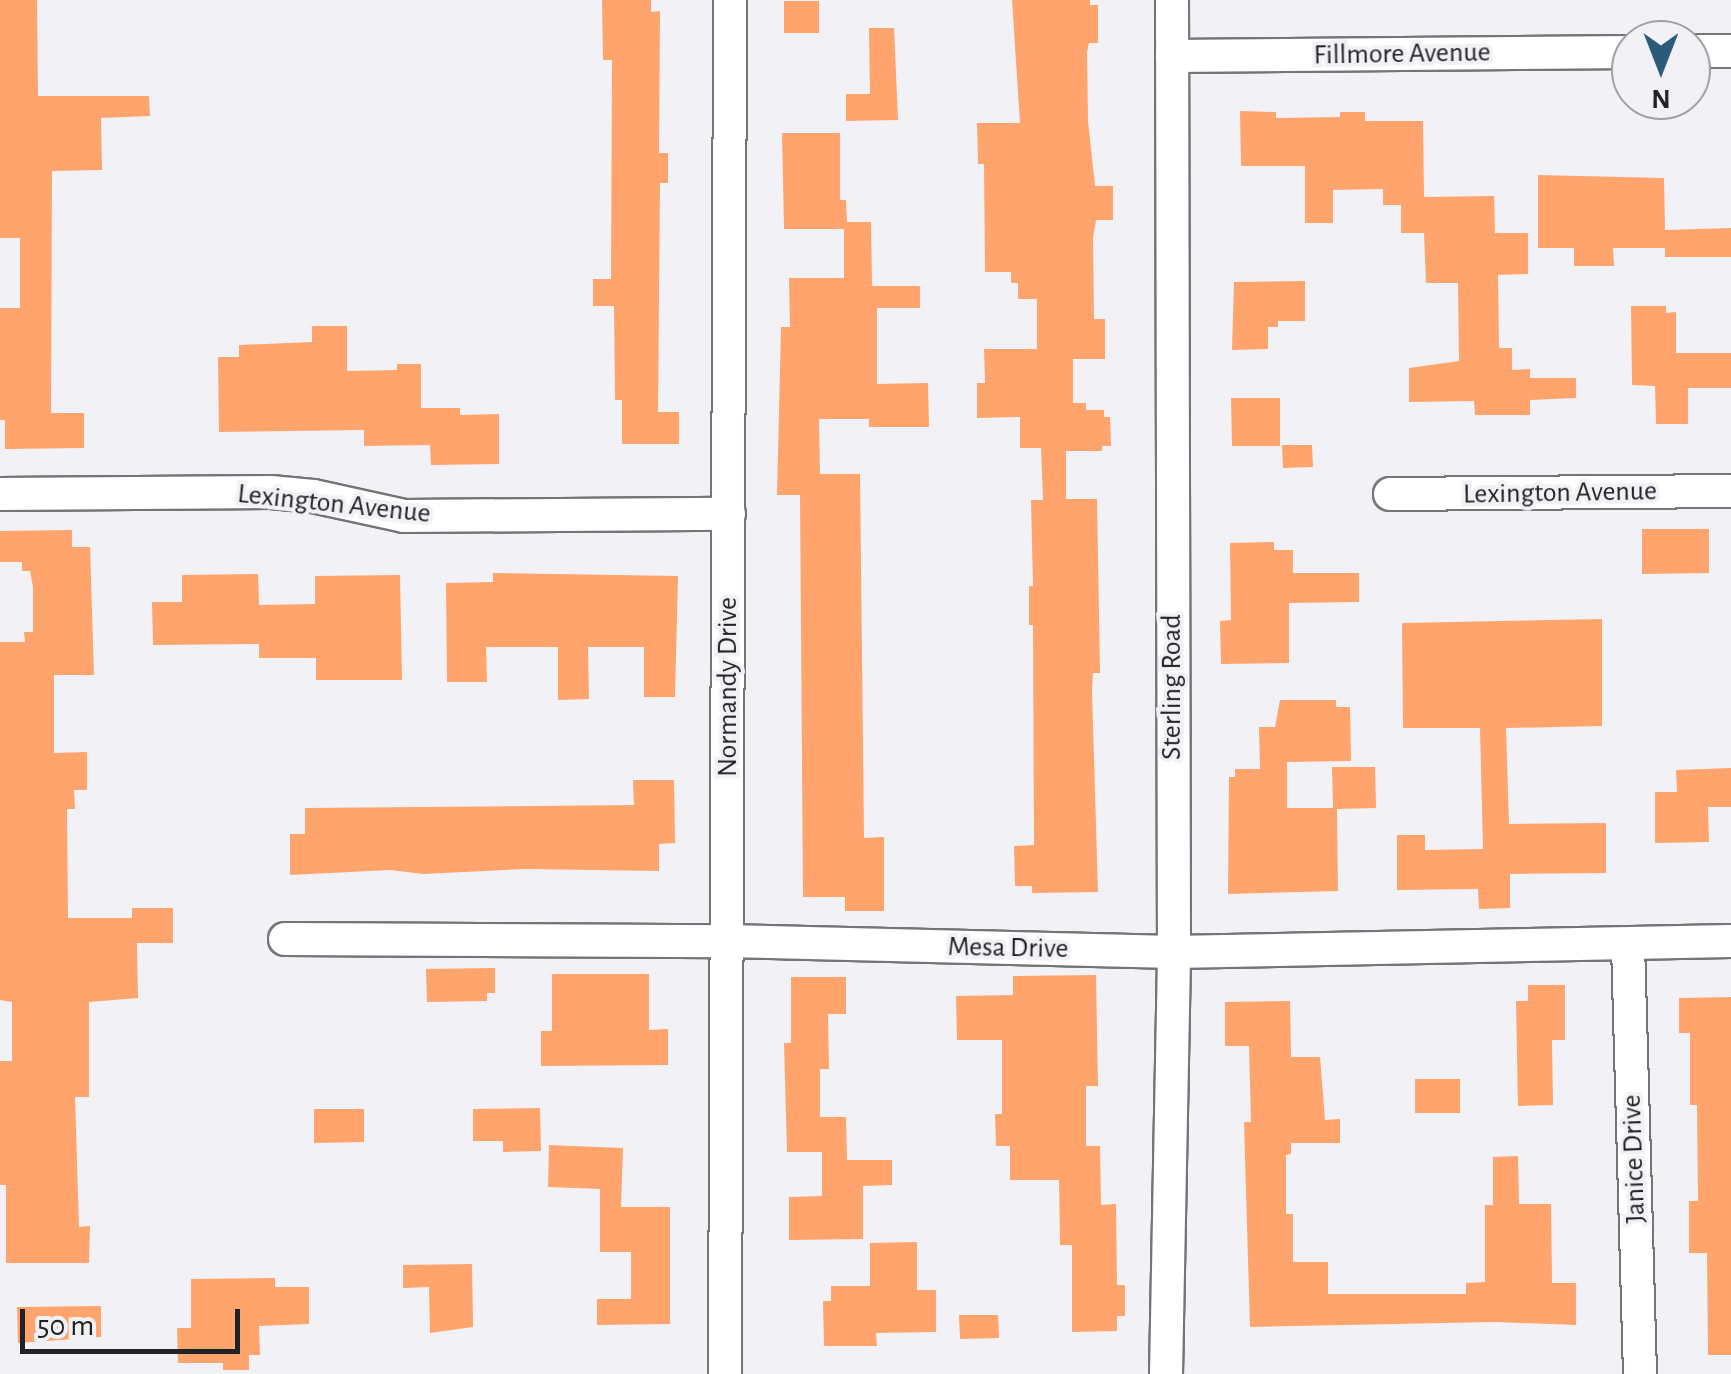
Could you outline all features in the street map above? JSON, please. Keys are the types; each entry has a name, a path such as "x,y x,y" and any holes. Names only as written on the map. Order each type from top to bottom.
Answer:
{"street":[{"name":"Normandy Drive","path":"725,1374 730,0"},
{"name":"Sterling Road","path":"1166,1374 1174,952 1172,0"},
{"name":"Fillmore Avenue","path":"1172,56 1611,52"},
{"name":"Lexington Avenue","path":"1390,494 1731,491"},
{"name":"Lexington Avenue","path":"0,494 271,492 313,496 404,516 729,514"},
{"name":"Mesa Drive","path":"285,940 726,941 1174,952 1731,941"},
{"name":"Janice Drive","path":"1628,944 1640,1374"}],"building":[{"path":"0,0 37,0 38,96 149,96 150,116 101,118 102,170 52,171 51,413 84,413 84,448 5,449 5,420 0,420 0,308 20,308 20,238 0,238"},
{"path":"602,0 651,0 651,12 660,11 659,153 668,153 668,183 660,183 658,412 679,412 679,444 622,444 622,400 615,400 614,306 593,306 593,279 611,279 612,60 603,60"},
{"path":"1012,0 1090,0 1090,5 1098,5 1098,43 1089,43 1087,52 1088,121 1095,186 1113,186 1113,220 1096,220 1093,238 1094,319 1105,319 1105,359 1073,359 1073,403 1086,403 1086,410 1104,410 1104,417 1110,417 1111,446 1102,446 1102,451 1066,451 1066,499 1097,499 1100,673 1093,673 1092,692 1098,892 1032,893 1032,886 1015,886 1014,846 1034,845 1033,625 1029,625 1029,586 1033,586 1031,500 1043,500 1041,448 1020,448 1020,417 977,418 977,383 985,383 984,349 1037,349 1037,299 1018,299 1018,283 1011,283 1011,272 985,272 984,164 978,164 977,123 1020,123"},
{"path":"784,1 819,1 819,33 784,33"},
{"path":"869,28 894,28 898,120 846,121 846,94 870,94"},
{"path":"1240,111 1276,112 1276,118 1340,117 1340,112 1365,112 1365,121 1423,121 1424,197 1494,196 1495,233 1528,233 1528,274 1498,275 1499,348 1512,348 1512,370 1530,369 1530,378 1576,378 1576,398 1530,400 1530,415 1475,415 1474,401 1409,402 1409,368 1459,361 1458,283 1426,283 1424,233 1401,233 1401,205 1383,205 1383,189 1333,190 1333,223 1305,223 1305,166 1241,166"},
{"path":"782,133 840,133 840,200 846,200 847,222 871,222 872,286 920,286 920,308 877,308 877,384 928,383 929,427 869,427 869,419 819,419 820,474 860,474 864,838 884,837 884,911 845,911 845,897 803,897 800,495 777,495 781,327 790,327 789,278 844,278 844,229 784,229"},
{"path":"1538,175 1664,178 1665,230 1731,228 1731,257 1665,257 1665,248 1613,248 1614,266 1574,266 1574,248 1538,248"},
{"path":"1305,281 1305,321 1278,321 1278,327 1268,327 1268,349 1232,350 1234,282"},
{"path":"1631,306 1666,306 1666,313 1676,312 1676,353 1731,353 1731,388 1688,388 1688,424 1656,424 1655,386 1632,385"},
{"path":"312,326 347,326 347,371 397,370 397,364 421,364 421,408 460,408 460,415 499,414 499,464 431,465 430,445 364,446 364,430 219,432 218,357 239,357 239,345 312,342"},
{"path":"1231,398 1280,398 1280,446 1232,446"},
{"path":"1282,445 1312,445 1313,467 1283,468"},
{"path":"1642,529 1709,529 1709,573 1642,574"},
{"path":"72,530 72,547 90,547 94,675 54,675 54,753 87,752 87,790 74,790 75,809 67,809 68,918 132,918 132,908 173,908 173,943 137,943 138,998 89,1002 89,1097 75,1097 79,1227 90,1226 89,1263 6,1263 6,1185 0,1185 0,1061 12,1061 12,1002 0,1000 0,642 25,642 24,632 33,632 33,587 30,571 22,571 22,562 0,562 0,531"},
{"path":"1274,542 1274,550 1293,550 1293,573 1359,573 1359,602 1289,603 1289,663 1221,664 1220,621 1231,620 1230,543"},
{"path":"493,573 678,576 675,697 644,697 644,647 588,647 589,699 558,700 558,647 486,647 487,682 447,682 446,583 493,582"},
{"path":"258,574 259,605 315,604 315,576 400,575 402,680 316,680 316,658 259,658 259,644 153,645 152,602 182,602 182,575"},
{"path":"1602,619 1602,726 1506,728 1509,824 1606,823 1606,873 1510,874 1510,908 1479,909 1478,889 1397,890 1397,835 1425,835 1425,850 1483,849 1480,728 1403,728 1402,623"},
{"path":"1280,700 1336,700 1336,707 1350,707 1351,761 1287,762 1287,808 1333,808 1332,767 1375,767 1376,808 1337,809 1338,891 1228,894 1229,777 1235,777 1235,769 1260,769 1259,727 1275,727"},
{"path":"1731,768 1731,807 1708,807 1709,842 1655,843 1655,792 1677,792 1676,770"},
{"path":"633,780 674,780 675,843 659,844 659,871 526,869 423,874 390,870 290,875 290,834 305,834 305,808 634,805"},
{"path":"495,968 495,993 487,993 487,1001 427,1002 426,969"},
{"path":"552,974 649,974 649,1030 668,1029 668,1065 541,1066 541,1031 552,1031"},
{"path":"1096,975 1098,1086 1086,1086 1086,1146 1100,1146 1101,1205 1116,1204 1117,1285 1125,1285 1125,1316 1117,1316 1117,1331 1072,1332 1072,1245 1060,1245 1059,1180 1010,1180 1010,1146 996,1146 995,1114 1002,1114 1002,1040 957,1040 956,996 1013,995 1013,976"},
{"path":"791,977 846,977 846,1014 828,1014 829,1069 820,1069 820,1117 846,1117 847,1160 892,1160 892,1185 863,1186 863,1239 789,1240 789,1197 822,1196 822,1152 787,1152 784,1043 791,1043"},
{"path":"1528,985 1565,985 1565,1040 1552,1040 1553,1105 1518,1106 1516,1001 1528,1001"},
{"path":"1731,997 1731,1355 1708,1355 1707,1253 1689,1253 1689,1201 1698,1201 1697,1105 1690,1105 1690,1033 1679,1033 1679,998"},
{"path":"1290,1001 1291,1057 1320,1057 1325,1120 1340,1119 1340,1143 1291,1143 1291,1154 1286,1155 1286,1214 1293,1214 1293,1262 1328,1262 1328,1294 1466,1294 1466,1283 1485,1282 1485,1205 1493,1205 1493,1157 1518,1156 1519,1204 1551,1204 1552,1283 1576,1283 1576,1325 1496,1322 1250,1327 1244,1122 1251,1122 1249,1046 1225,1046 1225,1002"},
{"path":"1415,1079 1460,1079 1460,1113 1415,1113"},
{"path":"540,1108 541,1151 503,1152 503,1141 473,1141 473,1109"},
{"path":"314,1109 364,1109 364,1142 314,1143"},
{"path":"549,1145 623,1148 621,1207 670,1207 670,1324 597,1325 597,1299 631,1299 631,1252 600,1252 600,1189 548,1187"},
{"path":"917,1242 917,1290 936,1290 936,1332 876,1333 877,1346 824,1346 823,1301 831,1301 831,1286 870,1286 870,1243"},
{"path":"472,1264 473,1327 430,1333 429,1287 403,1288 403,1265"},
{"path":"275,1278 275,1287 309,1287 309,1324 259,1326 260,1355 249,1355 249,1370 223,1370 223,1363 178,1363 177,1328 191,1328 191,1279"},
{"path":"101,1306 101,1337 18,1343 17,1307"},
{"path":"959,1315 998,1315 999,1338 960,1339"}]}
